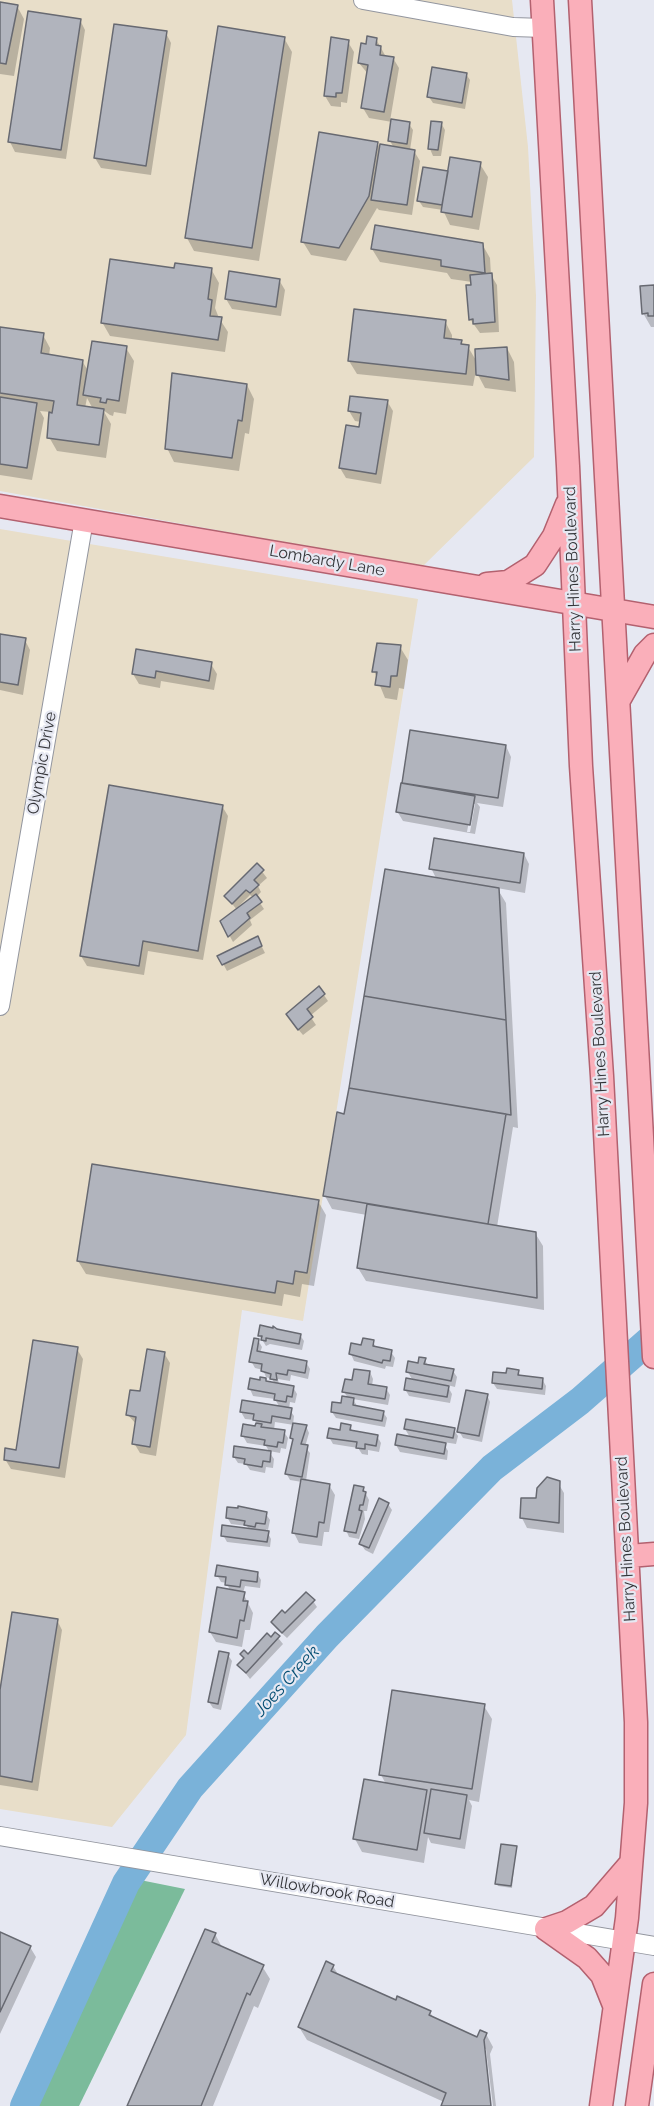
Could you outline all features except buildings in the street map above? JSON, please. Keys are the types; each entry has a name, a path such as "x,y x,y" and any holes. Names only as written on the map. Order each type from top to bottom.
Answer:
{"main road":[{"name":"Harry Hines Boulevard","path":"542,0 570,494 581,766 602,1076 619,1422 629,1556 636,1793 624,1942 601,2106"},
{"path":"580,0 654,1358"},
{"path":"544,28 582,28"},
{"path":"468,585 508,582 535,565 554,536 570,494"},
{"name":"Lombardy Lane","path":"0,506 654,617"},
{"path":"618,701 629,678 654,645"},
{"path":"602,1076 639,1074"},
{"path":"612,1286 650,1283"},
{"path":"629,1556 654,1554"},
{"path":"546,1929 567,1922 594,1906 631,1863"},
{"path":"546,1929 587,1958 602,1976 615,2010"},
{"path":"637,2106 652,2017 654,1984"}],"street":[{"path":"363,0 513,27 544,28"},
{"name":"Olympic Drive","path":"0,1006 84,520"},
{"name":"Willowbrook Road","path":"0,1836 654,1946"}],"shaded area":[{"path":"0,0 512,0 528,147 536,296 534,457 422,567 0,491"},
{"path":"0,529 418,599 303,1321 242,1310 186,1735 112,1827 0,1809"}],"green space":[{"path":"125,1877 185,1889 79,2106 22,2106"}],"waterway":[{"name":"Joes Creek","path":"24,2106 126,1883 190,1788 327,1636 492,1468 580,1401 654,1336"}]}
